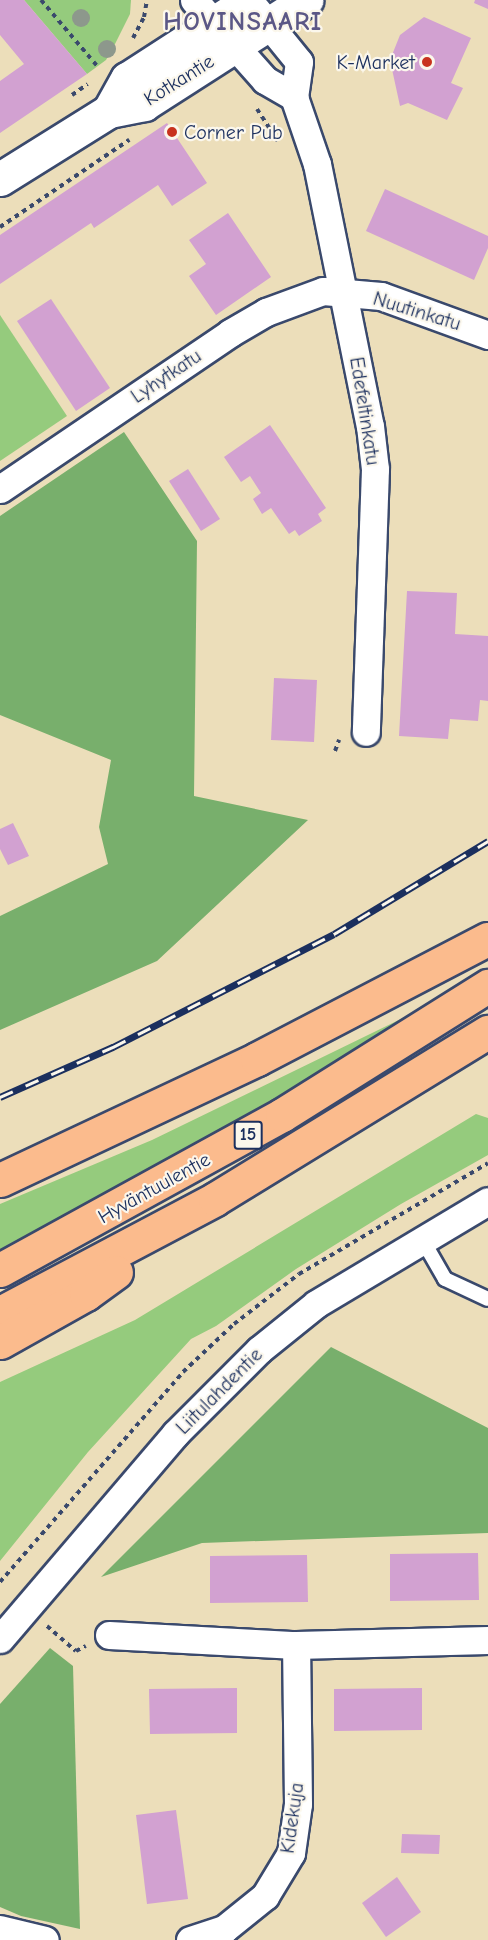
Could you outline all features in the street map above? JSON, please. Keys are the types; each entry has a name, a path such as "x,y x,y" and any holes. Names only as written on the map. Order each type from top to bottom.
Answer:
{"highway":[{"path":"0,1180 257,1059 488,939"},
{"name":"Hyväntuulentie","path":"0,1270 282,1115 488,986"},
{"name":"Hyväntuulentie","path":"0,1313 215,1199 488,1032"},
{"path":"0,1342 86,1294 215,1199"}],"street":[{"name":"Kotkantie","path":"0,179 109,111 127,79 214,23 254,6 306,0"},
{"name":"Edefeltinkatu","path":"254,6 299,62 294,97 317,164 344,293 375,469 366,732"},
{"path":"214,23 265,80 294,97"},
{"name":"Lyhytkatu","path":"0,489 266,312 323,291 344,293"},
{"name":"Nuutinkatu","path":"344,293 394,299 488,335"},
{"name":"Liitulahdentie","path":"0,1640 175,1434 234,1373 316,1304 488,1201"},
{"path":"109,1635 296,1644 488,1640"},
{"name":"Kidekuja","path":"190,1940 224,1929 265,1896 291,1853 298,1804 296,1644"},
{"path":"0,1929 45,1940"}],"lane":[{"path":"422,1239 445,1279 488,1299"}],"path":[{"path":"41,0 103,72 97,76"},
{"path":"131,41 144,17 147,0"},
{"path":"64,100 92,81"},
{"path":"254,104 283,149"},
{"path":"0,227 138,134"},
{"path":"41,1621 76,1651"}],"green space":[{"path":"24,0 131,0 130,14 106,60 87,74"},
{"path":"0,315 67,416 0,461"},
{"path":"124,432 197,541 194,796 308,820 157,961 0,1030 0,916 108,864 99,827 111,760 0,715 0,516"},
{"path":"407,1016 410,1021 254,1119 0,1259 0,1204 152,1140"},
{"path":"476,1114 488,1118 488,1155 401,1204 296,1269 216,1326 191,1339 88,1452 0,1561 0,1382 135,1320"},
{"path":"331,1347 488,1428 488,1533 202,1543 101,1577"},
{"path":"50,1648 73,1666 80,1929 21,1916 0,1907 0,1704"}],"building":[{"path":"0,0 24,0 87,74 0,133 0,81 24,64 0,35"},
{"path":"475,0 488,0 488,9 474,3"},
{"path":"424,17 471,38 451,83 463,88 447,120 408,103 400,106 390,60 400,35"},
{"path":"167,123 207,183 172,206 158,185 94,228 91,223 0,284 0,235"},
{"path":"385,189 488,236 488,248 474,280 366,231"},
{"path":"228,213 271,277 216,315 189,276 206,264 189,240"},
{"path":"51,299 110,388 76,411 17,321"},
{"path":"270,425 326,508 318,514 322,521 299,536 295,530 289,534 271,508 262,514 253,499 261,493 250,476 241,482 224,457"},
{"path":"188,469 220,519 201,531 169,481"},
{"path":"407,591 457,593 455,634 488,636 488,701 480,700 478,721 450,719 448,739 399,736"},
{"path":"274,678 317,680 314,742 271,740"},
{"path":"13,823 29,856 8,865 0,849 0,829"},
{"path":"478,1553 479,1600 390,1601 390,1554"},
{"path":"307,1555 308,1602 210,1603 210,1556"},
{"path":"237,1688 237,1733 150,1734 149,1689"},
{"path":"422,1688 422,1730 334,1731 334,1689"},
{"path":"176,1810 188,1899 147,1904 136,1815"},
{"path":"402,1834 440,1835 439,1854 401,1853"},
{"path":"397,1877 421,1912 386,1937 362,1903"}],"railway":[{"path":"0,1097 113,1047 334,934 488,841"}],"place":[{"name":"K-Market","path":"427,62"},
{"name":"Corner Pub","path":"172,132"}],"district":[{"name":"HOVINSAARI","path":"243,23"}]}
